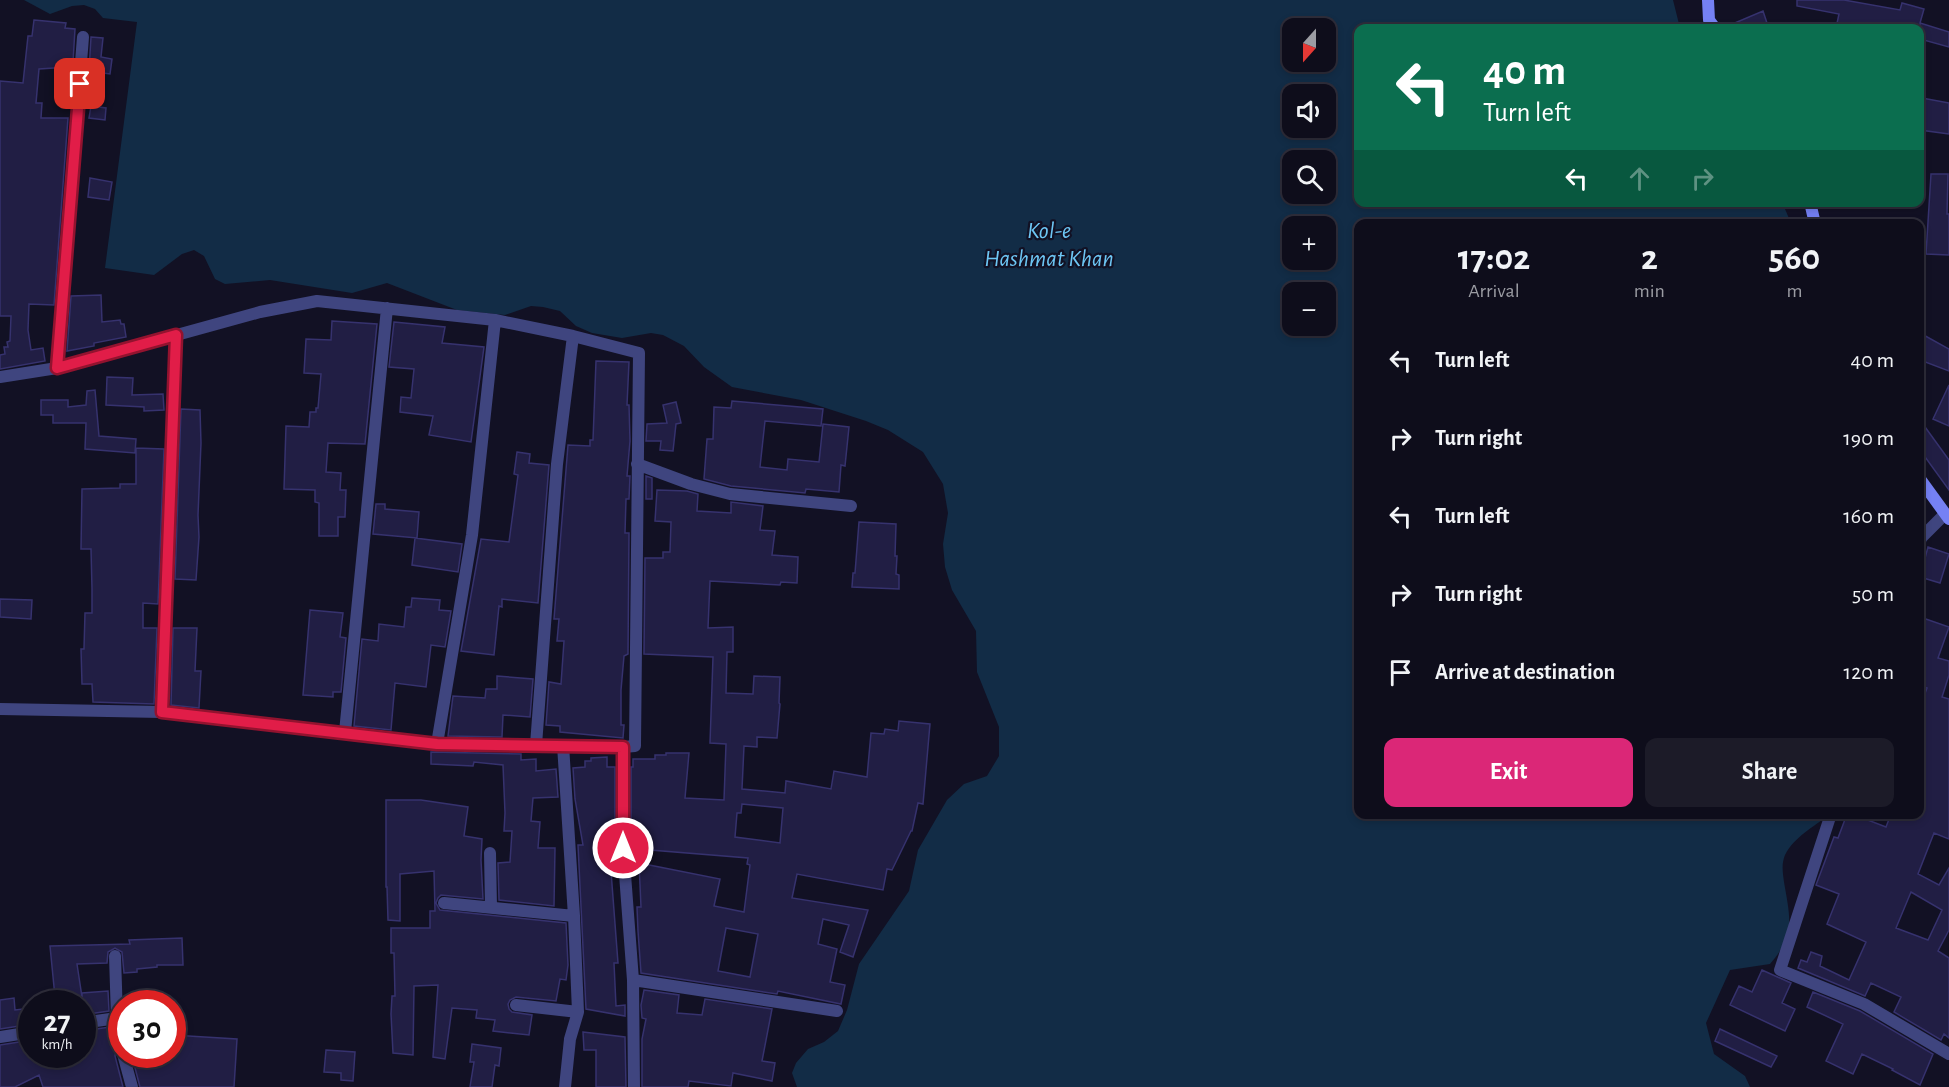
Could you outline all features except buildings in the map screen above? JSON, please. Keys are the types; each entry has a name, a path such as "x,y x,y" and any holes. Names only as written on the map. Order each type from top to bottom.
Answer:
{"street":[{"path":"1708,0 1709,20 1712,24"},
{"path":"57,368 83,37"},
{"path":"0,377 57,368 260,312 317,301 495,321 573,336 639,353 635,746 437,744 162,712 0,709"},
{"path":"345,732 387,308"},
{"path":"437,744 472,534 495,321"},
{"path":"162,712 176,335"},
{"path":"536,745 557,464 573,336"},
{"path":"637,464 691,484 730,494 851,506"},
{"path":"1924,484 1947,516 1924,535"},
{"path":"563,745 578,1012 570,1039 565,1087"},
{"path":"623,747 623,848 633,980 634,1087"},
{"path":"1829,819 1780,970 1864,1004 1949,1054"},
{"path":"490,854 491,907"},
{"path":"444,903 574,916"},
{"path":"115,956 116,990"},
{"path":"633,980 837,1011"},
{"path":"516,1005 578,1012"},
{"path":"0,1037 18,1034"},
{"path":"127,1068 132,1087"}],"water":[{"name":"Kol-e Hashmat Khan","path":"24,0 1673,0 1679,24 1354,24 1354,207 1784,207 1789,219 1354,219 1354,819 1823,819 1799,837 1785,855 1783,869 1789,925 1784,944 1770,964 1730,970 1706,1023 1714,1054 1745,1076 1750,1087 797,1087 792,1073 796,1063 808,1049 824,1042 838,1031 847,1010 859,964 909,891 918,850 947,800 964,784 987,776 999,756 999,727 977,672 976,631 952,590 945,567 943,544 948,513 943,484 923,452 888,430 866,421 801,400 732,387 704,367 684,346 663,335 651,333 622,338 592,333 576,326 560,311 543,307 531,306 505,315 457,310 387,283 352,293 270,280 225,284 215,279 204,256 194,250 182,254 154,275 105,268 137,22 103,18 95,9 84,5 72,6 50,14"}],"route":[{"path":"80,84 57,368 176,335 162,712 437,744 623,747 623,848"}]}
